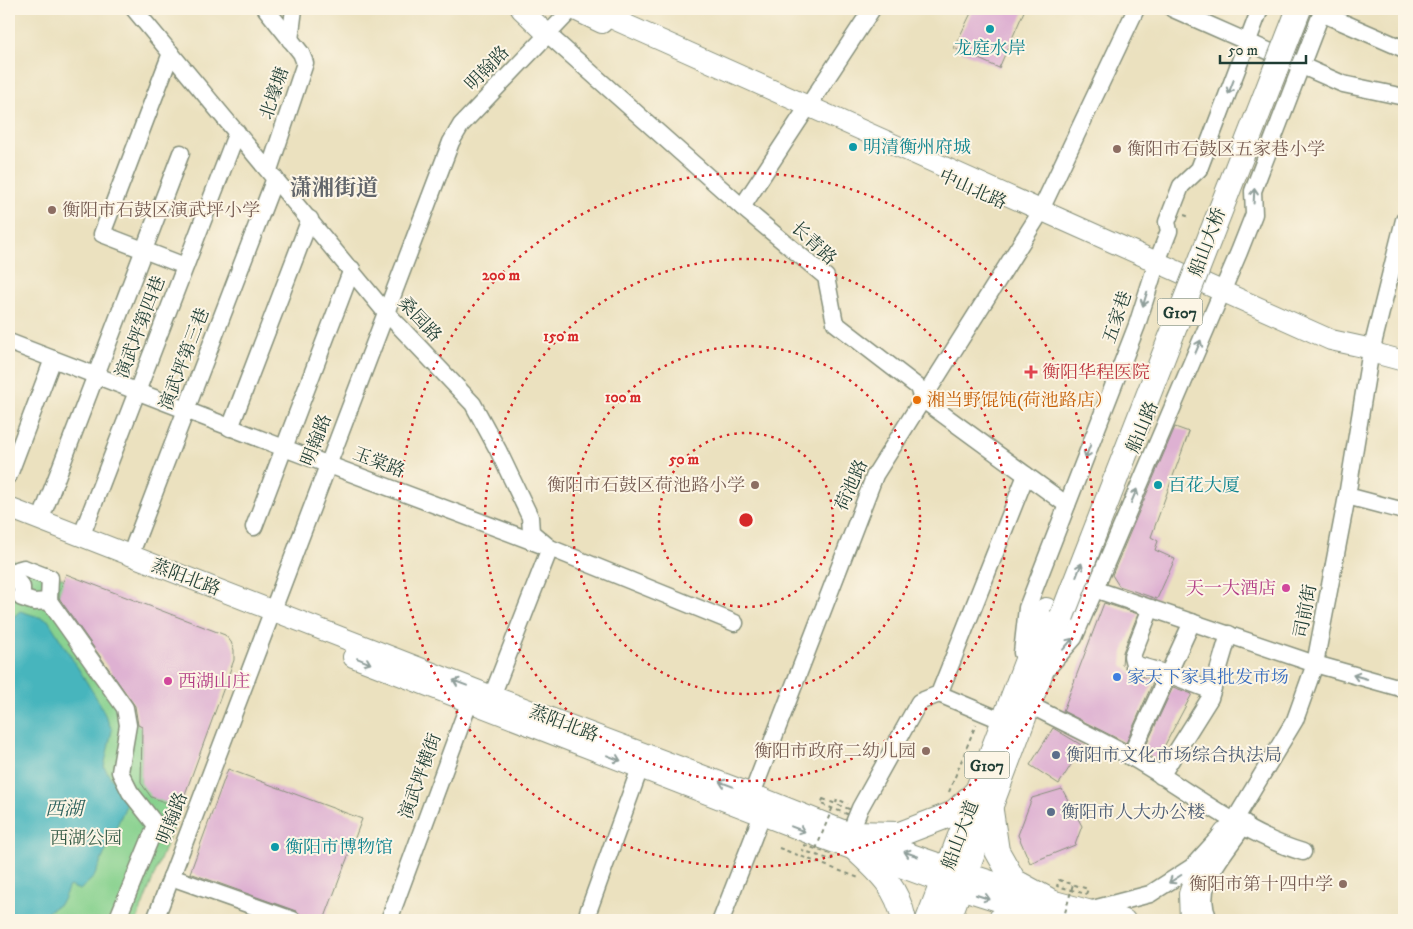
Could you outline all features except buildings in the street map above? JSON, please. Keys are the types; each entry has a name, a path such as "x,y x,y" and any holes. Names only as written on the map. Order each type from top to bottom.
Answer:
{"highway":[{"name":"船山大桥","path":"1054,613 1284,9"},
{"name":"船山大桥","path":"1054,613 1314,10"},
{"name":"船山大道","path":"983,799 1003,721 1028,679 1054,613"},
{"name":"船山大道","path":"928,920 954,878 983,799 1028,704 1028,679"},
{"path":"853,842 900,834 952,814 983,799 997,851 1014,881 1049,900"},
{"path":"853,842 884,876 901,904 904,920"},
{"name":"船山大道","path":"948,920 954,878"},
{"path":"1000,920 1049,900"}],"main road":[{"path":"521,9 545,32"},
{"name":"中山北路","path":"572,9 806,109"},
{"name":"中山北路","path":"591,9 806,109 1220,295 1327,347 1373,353 1404,361"},
{"name":"蒸阳北路","path":"9,508 130,556 469,703 762,815 853,842 954,878 1125,920"},
{"name":"蒸阳北路","path":"9,523 492,696 752,794 853,842"},
{"path":"1190,920 1189,894 1192,885 1234,827"},
{"name":"蒸阳北路","path":"1049,900 1058,920"}],"street":[{"name":"桑园路","path":"134,9 384,310 473,404 530,516 531,532 550,548"},
{"name":"北壕塘","path":"266,9 301,53 305,63 272,174"},
{"path":"290,40 294,9"},
{"name":"明翰路","path":"545,32 562,9"},
{"name":"明翰路","path":"149,920 326,464 446,140 456,122 545,32 572,9"},
{"path":"742,207 872,9"},
{"name":"荷池路","path":"752,794 875,475 1039,214 1136,9"},
{"path":"1173,9 1343,84 1404,98"},
{"name":"五家巷","path":"1028,679 1028,608 1137,325 1155,266 1169,231 1167,222 1181,186 1199,169 1260,9"},
{"path":"1314,10 1404,49"},
{"name":"船山路","path":"1028,679 1074,638 1254,214 1253,191 1301,65 1314,10"},
{"name":"长青路","path":"545,32 742,207 826,277 835,323 918,387 922,399 1067,505"},
{"path":"171,53 102,234 185,266"},
{"name":"演武坪第四巷","path":"81,537 237,132"},
{"path":"40,521 181,154"},
{"name":"演武坪第三巷","path":"130,556 186,410 272,174"},
{"path":"230,428 310,219"},
{"name":"司前街","path":"1209,920 1204,911 1204,887 1234,827 1295,720 1319,665 1351,497 1373,353 1404,220"},
{"name":"司前街","path":"1373,353 1404,247"},
{"path":"254,526 352,270"},
{"name":"玉棠路","path":"9,342 230,428 550,548 735,623"},
{"path":"9,474 53,359"},
{"path":"939,694 1026,475"},
{"path":"1351,497 1404,511"},
{"path":"492,696 550,548"},
{"path":"49,601 34,602 22,598 22,587 9,572 24,568 50,578 49,601 125,708 128,725 120,772 130,792 156,825 116,920"},
{"path":"1094,589 1319,665 1404,687"},
{"path":"1151,608 1132,656 1134,664 1168,674 1212,691"},
{"name":"明翰路","path":"155,920 267,616"},
{"path":"1130,757 1192,622"},
{"path":"1161,776 1210,698 1229,634"},
{"path":"853,842 860,808 919,702 939,694 1003,721"},
{"name":"演武坪横街","path":"389,920 469,703"},
{"path":"1028,704 1130,757 1161,776 1234,827 1279,845 1303,852"},
{"path":"590,920 588,912 640,768"},
{"path":"721,920 762,815"},
{"name":"司前街","path":"1088,910 1150,894 1159,889 1192,867 1234,827"},
{"path":"171,877 293,920"}],"path":[{"path":"947,798 981,712"},
{"path":"824,799 834,803 849,809 847,814 821,804 824,799"},
{"path":"834,803 837,800 860,808"},
{"path":"816,849 832,808"},
{"path":"779,848 866,880"},
{"path":"811,853 821,856"},
{"path":"813,860 815,855"},
{"path":"1049,900 1059,880 1088,888 1086,894 1078,892"},
{"path":"1062,920 1072,884"}],"green space":[{"name":"西湖","path":"9,558 65,579 57,599 130,719 142,727 141,783 180,808 137,920 9,920"}],"water":[{"name":"西湖","path":"20,611 48,620 99,702 112,730 104,767 127,803 94,877 80,890 69,886 62,902 36,920 9,920 9,621"}],"place":[{"name":"龙庭水岸","path":"990,29"},
{"name":"明清衡州府城","path":"853,147"},
{"name":"衡阳市石鼓区五家巷小学","path":"1117,149"},
{"name":"衡阳市石鼓区演武坪小学","path":"52,210"},
{"name":"衡阳华程医院","path":"1031,372"},
{"name":"湘当野馄饨(荷池路店）","path":"917,400"},
{"name":"衡阳市石鼓区荷池路小学","path":"755,485"},
{"name":"百花大厦","path":"1158,485"},
{"name":"天一大酒店","path":"1286,588"},
{"name":"家天下家具批发市场","path":"1117,677"},
{"name":"西湖山庄","path":"168,681"},
{"name":"衡阳市政府二幼儿园","path":"926,751"},
{"name":"衡阳市文化市场综合执法局","path":"1056,755"},
{"name":"衡阳市人大办公楼","path":"1051,812"},
{"name":"衡阳市博物馆","path":"275,847"},
{"name":"衡阳市第十四中学","path":"1343,884"}],"district":[{"name":"潇湘街道","path":"334,187"}],"park label":[{"name":"西湖公园","path":"86,838"}]}
